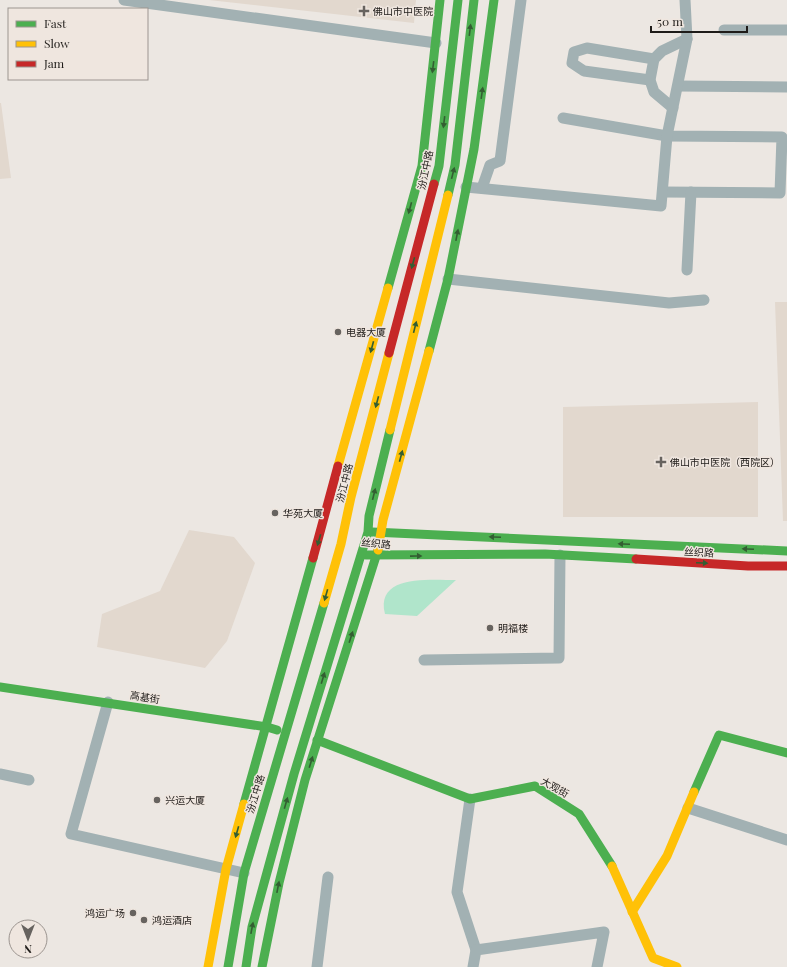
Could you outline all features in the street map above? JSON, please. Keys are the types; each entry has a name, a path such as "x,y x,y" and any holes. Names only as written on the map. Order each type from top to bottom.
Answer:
{"main road":[{"path":"208,967 226,869 267,727 422,166 440,0"},
{"name":"汾江中路","path":"246,967 252,927 284,812 351,549 352,497 439,166 458,0"},
{"name":"汾江中路","path":"228,967 244,873 285,733 351,549 368,532 369,516 455,165 474,0"},
{"path":"262,967 279,883 305,780 377,556 382,532 387,521 448,279 474,149 494,0"},
{"path":"369,516 387,521"},
{"name":"丝织路","path":"787,551 382,532 368,532 351,549 377,556 560,555 748,566 787,566"},
{"path":"631,533 655,545"},
{"name":"高基街","path":"0,687 267,727 285,733"},
{"path":"632,912 667,856 719,735 787,753"},
{"path":"317,740 470,799"},
{"name":"大观街","path":"470,799 535,786 579,814 611,865 653,958 677,967"}],"street":[{"path":"124,0 436,43"},
{"path":"482,188 490,165 500,161 521,0"},
{"path":"466,187 661,206 667,136 687,39 685,0"},
{"path":"724,30 787,30"},
{"path":"673,108 654,92 650,80 654,59 662,51 687,39"},
{"path":"650,80 584,71 572,63 574,52 587,48 654,59"},
{"path":"678,86 787,87"},
{"path":"563,118 667,136 782,137 780,193 663,192"},
{"path":"687,270 690,192"},
{"path":"448,279 669,303 704,300"},
{"path":"424,660 559,658 560,555"},
{"path":"108,702 71,834 244,873"},
{"path":"0,774 29,780"},
{"path":"470,799 457,892 476,950 473,967"},
{"path":"688,808 787,840"},
{"path":"317,967 328,877"},
{"path":"476,950 604,932 597,967"}],"shaded area":[{"name":"佛山市中医院","path":"209,0 416,0 414,23"},
{"path":"0,103 11,178 0,179"},
{"path":"775,302 787,302 787,521 783,521"},
{"name":"佛山市中医院（西院区）","path":"758,402 758,517 563,517 563,407"},
{"path":"189,530 234,537 255,563 227,641 205,668 97,647 102,614 160,591"}],"green space":[{"path":"419,580 456,580 417,616 385,614 384,601 388,592 396,586"}],"traffic: fast":[{"path":"388,288 422,166 440,0"},
{"path":"434,184 439,166 458,0"},
{"path":"448,195 455,165 474,0"},
{"path":"429,351 448,279 474,149 494,0"},
{"path":"246,967 252,927 294,774 368,532 369,516 390,430"},
{"path":"372,532 787,551"},
{"path":"262,967 279,883 305,780 378,550"},
{"path":"366,555 545,554 636,559"},
{"path":"244,804 313,558"},
{"path":"228,967 244,873 324,603"},
{"path":"0,687 267,727 277,730"},
{"path":"694,792 719,735 787,753"},
{"path":"317,740 470,799 535,786 579,814 612,866"}],"traffic: slow":[{"path":"390,430 448,195"},
{"path":"338,466 388,288"},
{"path":"378,550 383,520 429,351"},
{"path":"324,603 341,544 351,497 389,353"},
{"path":"632,912 667,856 694,792"},
{"path":"208,967 226,869 244,804"},
{"path":"612,866 653,958 677,967"}],"traffic: jam":[{"path":"389,353 434,184"},
{"path":"313,558 338,466"},
{"path":"636,559 748,566 787,566"}],"place":[{"name":"佛山市中医院","path":"364,11"},
{"name":"电器大厦","path":"338,332"},
{"name":"佛山市中医院（西院区）","path":"661,462"},
{"name":"华苑大厦","path":"275,513"},
{"name":"明福楼","path":"490,628"},
{"name":"兴运大厦","path":"157,800"},
{"name":"鸿运广场","path":"133,913"},
{"name":"鸿运酒店","path":"144,920"}]}
